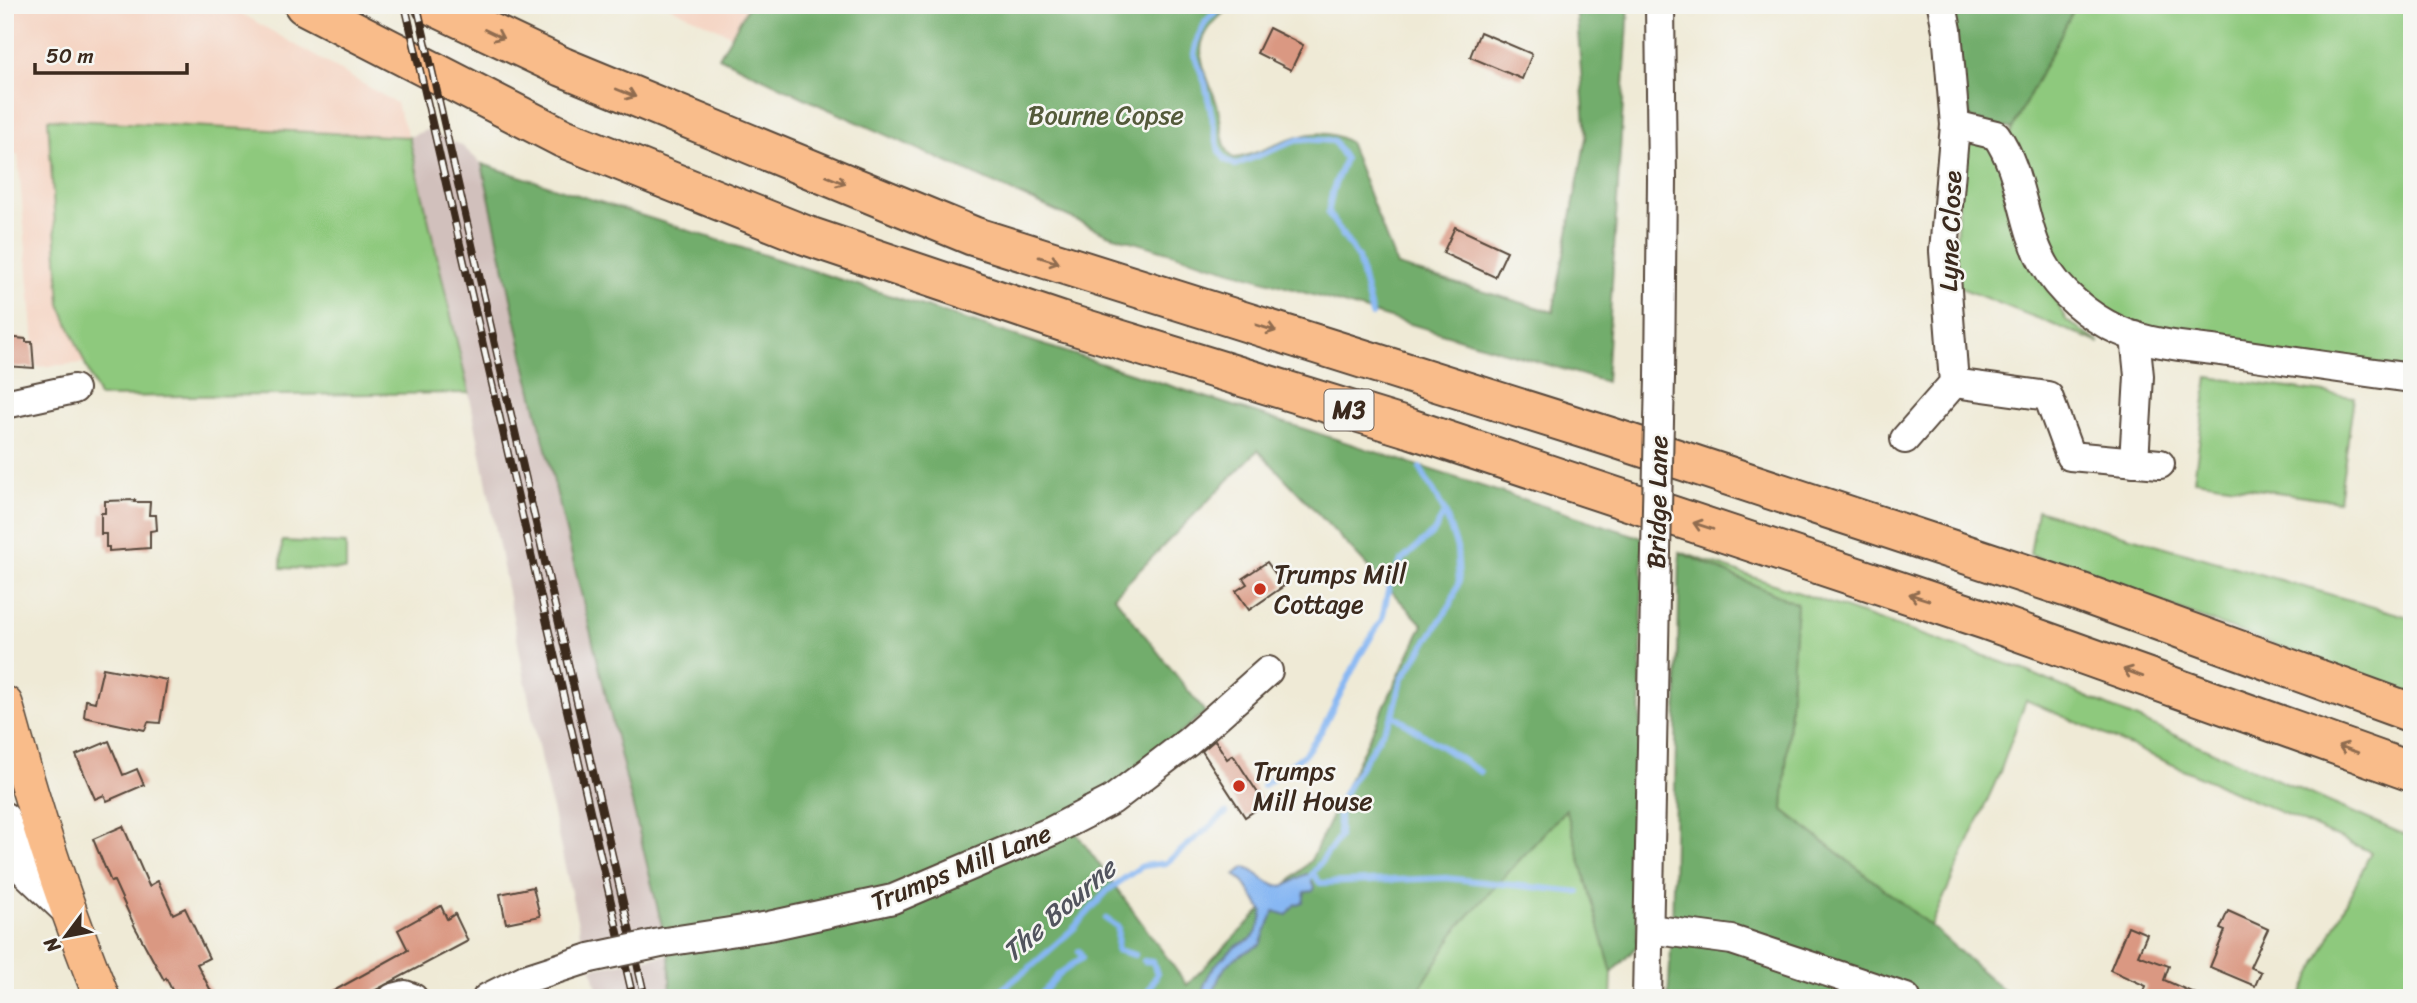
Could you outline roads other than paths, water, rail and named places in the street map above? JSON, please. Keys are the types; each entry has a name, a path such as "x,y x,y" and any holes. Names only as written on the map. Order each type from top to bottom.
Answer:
{"highway":[{"name":"M3","path":"304,5 564,138 805,235 1066,323 1425,434 1960,611 2412,772"},
{"name":"M3","path":"432,5 563,67 973,236 1611,437 2061,586 2412,713"}],"main road":[{"path":"5,704 22,766 71,915 102,998"}],"street":[{"name":"Bridge Lane","path":"1647,998 1660,377 1660,5"},
{"name":"Lyne Close","path":"1942,5 1947,30 1955,125 1944,251 1954,383"},
{"path":"1955,125 1996,135 2006,149 2026,210 2029,231 2044,264 2063,292 2115,329 2135,336 2209,349 2412,378"},
{"path":"1905,439 1954,383 2048,396 2070,456 2147,463 2135,336"},
{"path":"5,404 74,389"},
{"name":"Trumps Mill Lane","path":"486,998 525,979 590,958 769,926 893,900 1052,831 1112,800 1188,742 1268,671"},
{"path":"5,817 26,872 71,915"},
{"path":"1649,929 1732,940 1906,998"},
{"path":"393,998 405,995 413,998"}],"water":[{"path":"1244,867 1269,883 1280,886 1307,874 1315,887 1313,891 1305,892 1303,902 1294,905 1287,915 1274,911 1260,945 1228,964 1219,977 1212,998 1201,998 1205,982 1217,964 1236,946 1253,937 1260,925 1263,912 1243,881 1235,875"}],"waterway":[{"path":"1223,5 1206,21 1194,54 1205,83 1219,151 1226,160 1235,165 1300,139 1334,141 1345,159 1333,189 1328,213 1358,258 1372,315"},
{"name":"The Bourne","path":"1305,884 1339,837 1339,804 1393,715 1402,679 1451,604 1459,581 1457,548 1445,512 1420,468"},
{"name":"The Bourne","path":"1263,786 1305,754 1322,730 1359,657 1382,619 1389,587 1401,561 1434,532 1445,512"},
{"path":"1393,715 1480,772"},
{"name":"The Bourne","path":"991,998 1074,928 1108,890 1142,866 1166,863 1226,813"},
{"path":"1313,874 1320,883 1446,878 1579,892"},
{"path":"1106,919 1118,927 1117,950 1135,955"},
{"path":"1038,998 1059,974 1082,958 1079,951"},
{"path":"1144,961 1153,962 1157,974 1145,998"}],"railway":[{"path":"405,5 633,998"},
{"path":"417,5 645,998"}],"place":[{"name":"Trumps Mill Cottage","path":"1260,589"},
{"name":"Trumps Mill House","path":"1239,786"}],"park label":[{"name":"Bourne Copse","path":"1106,115"}]}
